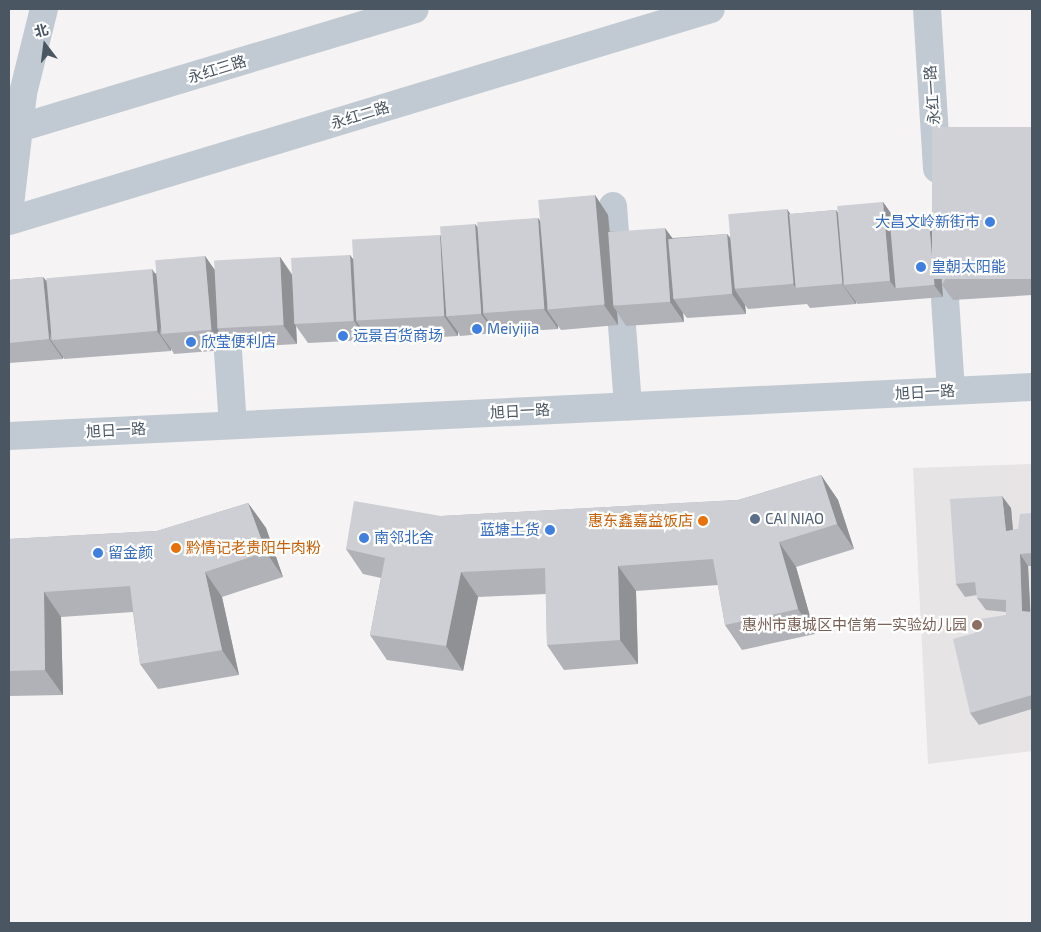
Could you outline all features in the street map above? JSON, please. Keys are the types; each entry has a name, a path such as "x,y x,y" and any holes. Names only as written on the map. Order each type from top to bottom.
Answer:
{"street":[{"path":"9,214 26,75 44,9"},
{"name":"永红三路","path":"19,128 415,9"},
{"name":"永红二路","path":"9,221 712,9"},
{"name":"永红一路","path":"927,9 939,195"},
{"path":"613,206 628,406"},
{"path":"940,224 951,390"},
{"path":"224,280 233,425"},
{"name":"旭日一路","path":"9,436 1032,387"}],"shaded area":[{"name":"惠州市惠城区中信第一实验幼儿园","path":"1032,464 1032,751 928,764 913,468"}],"building":[{"name":"大昌文岭新街市","path":"932,127 1032,127 1032,279 932,279"},
{"path":"595,195 605,305 548,310 538,200"},
{"path":"883,202 890,281 844,285 837,206"},
{"path":"787,209 794,284 735,289 728,214"},
{"path":"836,210 842,284 796,288 789,214"},
{"path":"538,218 544,309 483,313 477,222"},
{"name":"皇朝太阳能","path":"929,222 934,285 896,288 890,225"},
{"path":"475,224 481,314 446,316 440,226"},
{"path":"665,228 670,302 613,306 608,232"},
{"path":"727,234 732,294 673,299 668,239"},
{"path":"440,235 444,316 356,320 352,240"},
{"path":"350,255 353,321 295,324 291,258"},
{"path":"205,256 211,330 162,334 155,260"},
{"path":"280,257 284,325 218,328 214,260"},
{"path":"152,269 157,331 52,340 46,278"},
{"path":"43,277 49,339 9,343 9,280"},
{"path":"821,475 837,524 779,542 798,609 725,625 713,559 618,566 620,640 547,645 545,568 461,572 446,646 370,635 385,558 346,549 354,501 441,516 738,500"},
{"path":"1002,496 1006,531 1018,529 1020,514 1032,513 1032,553 1020,554 1022,611 1032,612 1032,695 970,713 953,639 975,633 974,620 1006,615 1006,600 977,598 975,582 956,584 950,499"},
{"path":"248,503 266,552 205,572 222,650 140,664 130,586 44,592 45,670 9,671 9,539 157,531"}],"place":[{"name":"大昌文岭新街市","path":"990,222"},
{"name":"皇朝太阳能","path":"921,267"},
{"name":"Meiyijia","path":"477,329"},
{"name":"远景百货商场","path":"343,336"},
{"name":"欣莹便利店","path":"191,342"},
{"name":"CAI NIAO","path":"755,519"},
{"name":"惠东鑫嘉益饭店","path":"703,521"},
{"name":"蓝塘土货","path":"550,530"},
{"name":"南邻北舍","path":"364,538"},
{"name":"黔情记老贵阳牛肉粉","path":"176,548"},
{"name":"留金颜","path":"98,553"},
{"name":"惠州市惠城区中信第一实验幼儿园","path":"977,625"}]}
